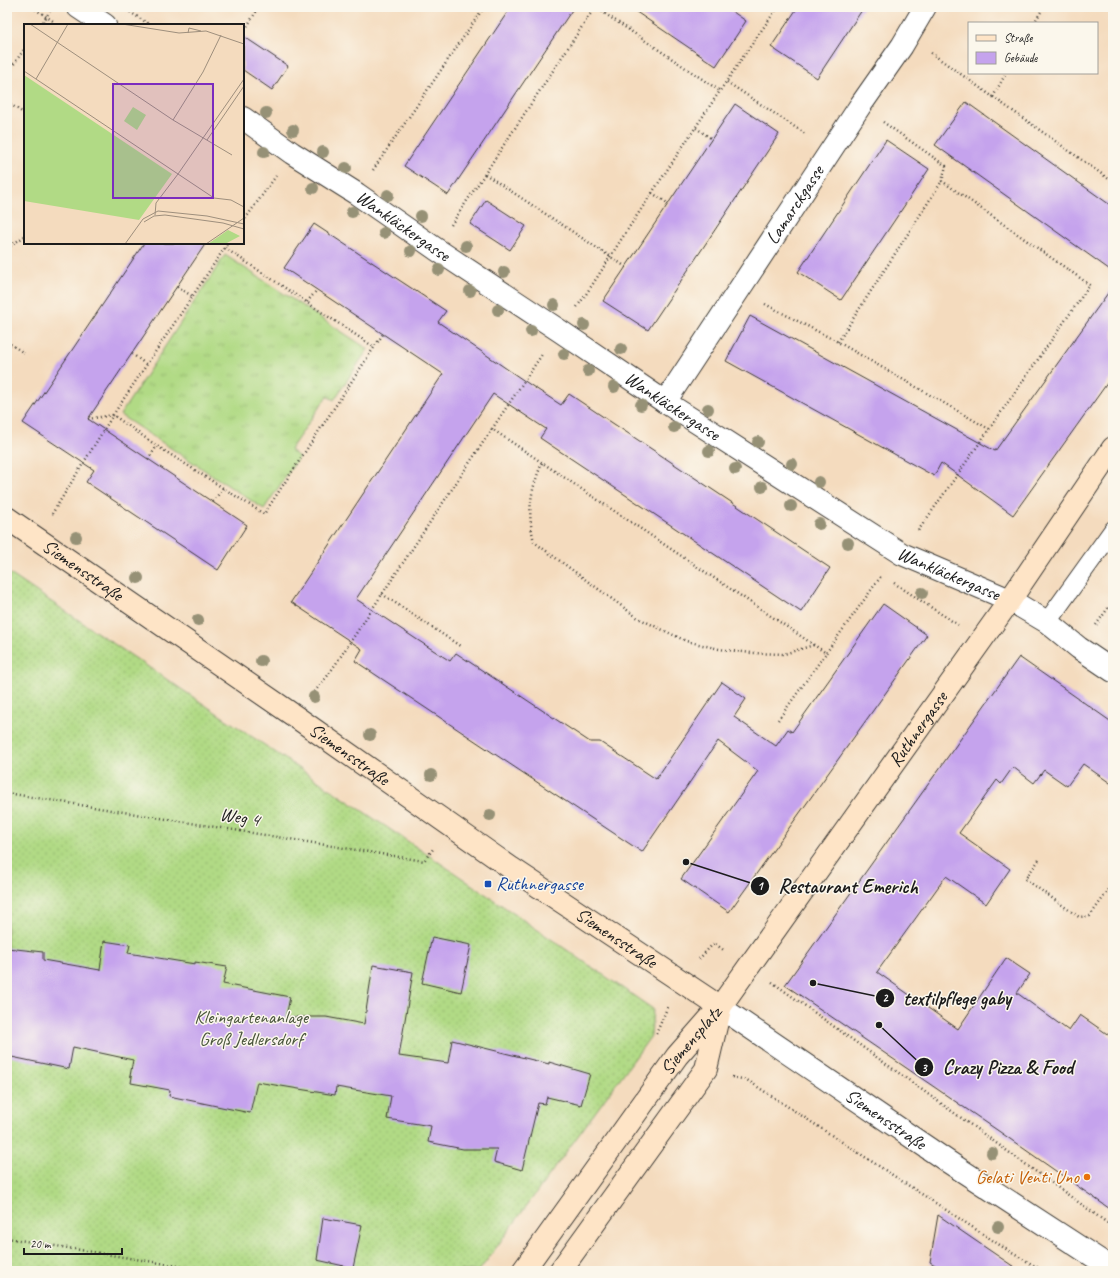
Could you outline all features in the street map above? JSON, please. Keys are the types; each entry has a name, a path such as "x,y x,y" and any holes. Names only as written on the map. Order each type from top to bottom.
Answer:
{"main road":[{"name":"Ruthnergasse","path":"720,1007 1010,600 1113,448"},
{"name":"Siemensstraße","path":"7,518 296,717 511,868 720,1007"},
{"name":"Siemensplatz","path":"560,1271 706,1069 720,1007"},
{"name":"Siemensplatz","path":"523,1271 677,1056 720,1007"}],"street":[{"path":"78,7 104,24"},
{"name":"Lamarckgasse","path":"665,402 830,151 902,46 925,7"},
{"name":"Wankläckergasse","path":"244,119 292,153 357,194 436,249 665,402 902,554 1010,600 1047,622 1079,648 1113,672"},
{"name":"Siemensstraße","path":"720,1007 947,1161 1113,1269"}],"lane":[{"path":"1047,622 1113,530"}],"path":[{"path":"32,7 58,24"},
{"path":"42,24 52,7"},
{"path":"244,31 259,7"},
{"path":"357,194 484,7"},
{"path":"436,249 595,7 720,92"},
{"path":"296,717 329,674 492,429 578,306 741,59 778,7"},
{"path":"1035,22 1044,7"},
{"path":"128,11 148,24"},
{"path":"902,46 916,43 1113,182"},
{"path":"7,74 24,49"},
{"path":"993,97 1005,74"},
{"path":"727,82 830,151"},
{"path":"7,102 24,113"},
{"path":"838,342 942,181 946,166 860,106"},
{"path":"696,128 712,139"},
{"path":"244,221 292,153"},
{"path":"485,174 626,267"},
{"path":"778,720 878,580 902,554 1090,285 942,181"},
{"path":"652,193 668,204"},
{"path":"7,248 24,237"},
{"path":"38,538 112,415 227,244"},
{"path":"225,248 374,347"},
{"path":"176,287 192,296"},
{"path":"307,302 317,290"},
{"path":"739,290 838,342 989,429"},
{"path":"88,419 112,415 264,514 383,334"},
{"path":"7,342 24,353"},
{"path":"132,354 146,365"},
{"path":"492,429 826,653"},
{"path":"148,459 158,446"},
{"path":"542,463 534,482 530,504 530,524 534,542 638,618 686,641 719,649 751,653 784,654 814,645"},
{"path":"213,502 223,488"},
{"path":"382,594 460,646"},
{"name":"Weg 4","path":"7,793 424,861 452,826"},
{"path":"1039,860 1025,879 1079,917 1090,916 1113,884"},
{"path":"655,1038 679,979 714,944 749,965 1113,1227"},
{"path":"706,1069 747,1080 1012,1253 1044,1271"},
{"path":"7,1238 209,1271"}],"green space":[{"path":"225,255 368,349 334,400 327,396 290,450 299,457 264,509 120,415"},
{"name":"Kleingartenanlage Groß Jedlersdorf","path":"7,572 443,865 653,1009 651,1036 479,1271 7,1271"}],"building":[{"path":"511,7 574,7 448,195 404,166"},
{"path":"629,7 726,7 746,21 716,66"},
{"path":"798,7 864,7 817,78 771,47"},
{"path":"244,37 288,66 272,90 244,71"},
{"path":"966,102 1113,207 1113,272 935,145"},
{"path":"735,104 779,134 648,330 603,301"},
{"path":"886,140 929,169 841,300 798,272"},
{"path":"486,200 526,226 510,250 470,224"},
{"path":"314,224 446,311 438,322 529,384 561,405 569,394 830,568 801,612 540,438 546,429 493,394 356,599 450,661 456,653 590,742 600,742 656,779 722,682 746,699 734,717 776,746 788,729 792,732 883,604 927,635 729,912 681,879 758,771 718,741 642,852 355,661 362,649 291,602 443,374 284,268"},
{"path":"143,244 205,244 88,419 247,525 218,570 86,482 94,470 23,423"},
{"path":"1113,286 1113,375 1013,515 941,463 934,476 726,361 750,316 995,451"},
{"path":"1019,657 1113,723 1113,785 1083,764 1067,786 1044,770 1034,783 1013,767 1001,784 997,780 959,833 1010,869 986,904 946,876 877,972 958,1029 1006,958 1030,974 1017,993 1069,1031 1080,1015 1113,1038 1113,1211 785,985"},
{"path":"432,937 471,945 461,992 422,983"},
{"path":"104,941 130,945 128,953 195,964 195,962 227,967 223,984 290,997 286,1017 326,1017 364,1024 373,965 413,972 399,1056 448,1063 452,1040 549,1064 549,1062 590,1074 581,1105 547,1097 545,1104 538,1103 522,1170 494,1162 497,1149 463,1149 428,1142 431,1126 387,1119 391,1096 336,1087 335,1095 257,1082 250,1113 169,1096 170,1090 131,1083 132,1077 130,1076 133,1060 73,1047 69,1069 7,1056 7,948 43,952 43,960 100,970"},
{"path":"938,1215 1020,1271 945,1271 930,1262"},
{"path":"323,1218 362,1225 353,1268 317,1260"}],"place":[{"name":"Restaurant Emerich","path":"686,862"},
{"name":"Ruthnergasse","path":"488,884"},
{"name":"textilpflege gaby","path":"813,983"},
{"name":"Crazy Pizza & Food","path":"879,1025"},
{"name":"Gelati Venti Uno","path":"1087,1177"}]}
